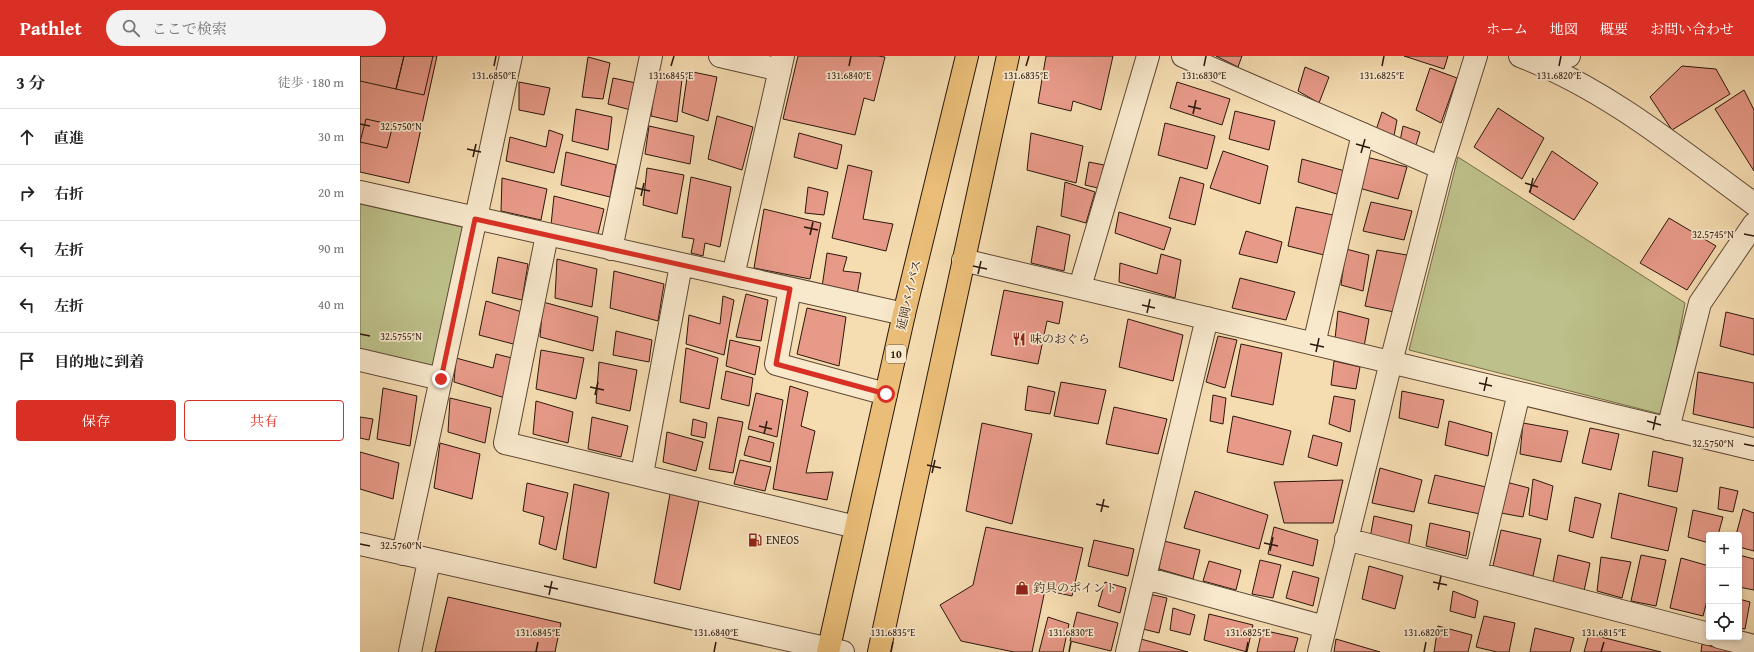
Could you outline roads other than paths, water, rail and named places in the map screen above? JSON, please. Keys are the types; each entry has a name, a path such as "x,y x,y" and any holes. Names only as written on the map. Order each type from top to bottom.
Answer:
{"highway":[{"name":"延岡バイパス","path":"833,651 856,527 904,314 967,56"},
{"path":"879,652 1008,56"}],"street":[{"path":"403,554 511,56"},
{"path":"611,249 652,56"},
{"path":"720,56 781,63 733,276"},
{"path":"1080,287 1148,56"},
{"path":"1183,56 1441,168"},
{"path":"1318,652 1441,168 1476,56"},
{"path":"1529,59 1569,56"},
{"path":"1529,59 1612,101 1754,204"},
{"path":"1314,344 1363,134"},
{"path":"360,192 904,314"},
{"path":"1668,429 1700,303 1754,224"},
{"path":"547,235 505,443 642,474 856,527"},
{"path":"963,260 1754,450"},
{"path":"642,474 682,265"},
{"path":"790,289 776,364 886,394"},
{"path":"1127,652 1206,318"},
{"path":"360,360 441,379"},
{"path":"1476,573 1519,393"},
{"path":"1346,539 1706,633"},
{"path":"360,544 429,561 833,651"},
{"path":"410,652 429,561"},
{"path":"1145,578 1325,627"},
{"path":"1727,640 1746,647"}],"place":[{"name":"味のおぐら","path":"1019,339"},
{"name":"ENEOS","path":"755,540"},
{"name":"釣具のポイント","path":"1022,588"}]}
